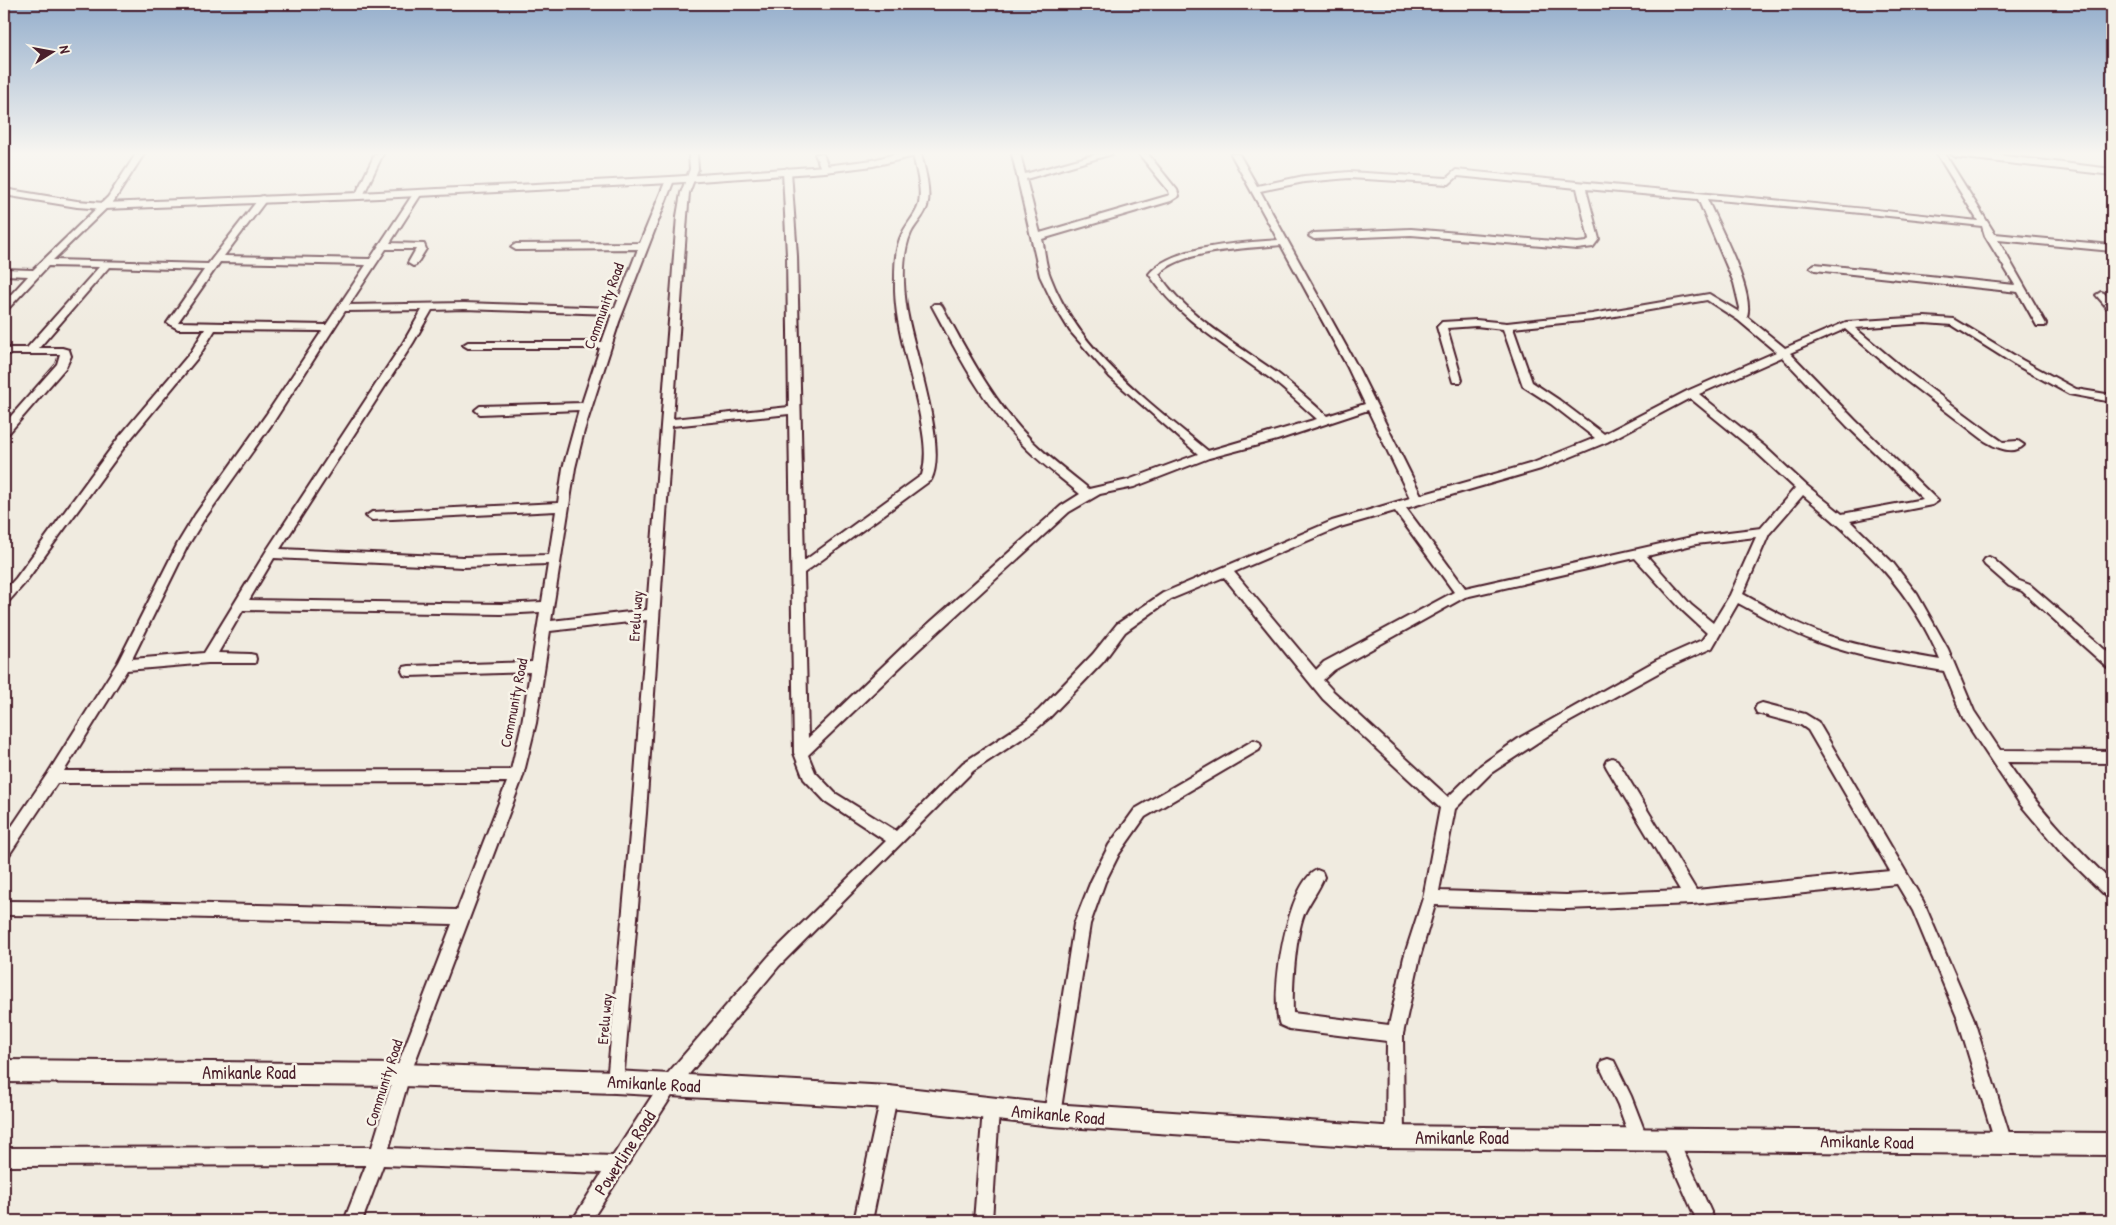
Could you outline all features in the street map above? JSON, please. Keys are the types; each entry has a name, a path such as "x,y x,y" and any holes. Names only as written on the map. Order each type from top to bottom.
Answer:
{"street":[{"path":"4,308 36,273 99,211"},
{"path":"254,211 172,320 173,325 329,328"},
{"path":"4,850 123,665 182,546 344,308 407,211"},
{"name":"Community Road","path":"353,1221 378,1156 402,1075 516,776 529,723 569,468 607,345 658,211"},
{"name":"Erelu way","path":"616,1082 639,813 683,211"},
{"path":"789,211 796,410 801,753 809,775 824,791 897,840"},
{"path":"798,571 927,477 930,472 931,458 922,400 900,305 904,237 921,211"},
{"path":"1030,211 1045,275 1056,300 1071,325 1100,360 1145,403 1206,454"},
{"path":"1037,237 1126,211"},
{"path":"1266,211 1352,366 1417,500"},
{"path":"1314,236 1411,232 1577,246 1590,245 1594,239 1587,211"},
{"path":"1708,211 1739,284 1745,308 1742,318"},
{"path":"1870,211 1985,224"},
{"path":"1977,211 2041,324"},
{"path":"1990,236 2112,248"},
{"path":"1284,242 1207,251 1163,265 1154,274 1165,291 1218,337 1275,376 1325,420"},
{"path":"384,246 421,246 422,249 413,262"},
{"path":"516,246 644,246"},
{"path":"45,264 105,266 374,262"},
{"path":"31,350 105,266"},
{"path":"1815,266 2021,289"},
{"path":"4,272 36,273"},
{"path":"2102,295 2112,308"},
{"path":"1457,380 1442,327 1446,324 1507,326 1592,317 1702,297 1715,300 1742,318 1783,352 1851,423 1932,501 1931,503 1840,519"},
{"path":"344,308 464,306 620,311"},
{"path":"937,306 975,376 1019,435 1088,494"},
{"path":"208,658 271,553 408,343 428,308"},
{"name":"Powerline Road","path":"580,1221 669,1085 774,961 968,767 1030,726 1044,714 1098,658 1122,628 1132,619 1167,596 1336,524 1508,476 1603,439 1691,393 1846,325 1925,320 1954,322 2018,362 2073,392 2112,398"},
{"path":"1846,325 1907,377 1989,438 2001,446 2018,445"},
{"path":"4,599 20,581 124,439 195,354 212,326"},
{"path":"1507,326 1527,384 1555,402 1603,439"},
{"path":"468,345 607,345"},
{"path":"4,351 62,351 65,352 66,356 62,365 4,431"},
{"path":"1691,393 1760,449 1890,566 1913,597 1942,649 1968,714 1996,756 2041,820 2112,892"},
{"path":"480,410 587,406"},
{"path":"801,753 913,646 1058,516 1088,494 1139,482 1206,454 1273,437 1370,406"},
{"path":"668,423 796,410"},
{"path":"1395,1138 1395,1034 1412,957 1430,898 1448,806 1486,769 1526,741 1662,664 1707,644 1736,596 1764,532 1802,488"},
{"path":"1398,506 1462,593"},
{"path":"372,516 563,507"},
{"path":"1315,679 1329,666 1462,593 1696,540 1764,532"},
{"path":"271,553 463,562 554,559"},
{"path":"1638,554 1687,608 1714,631"},
{"path":"1989,562 2012,583 2026,588 2112,663"},
{"path":"1226,571 1334,700 1448,806"},
{"path":"1736,596 1804,632 1863,652 1950,667"},
{"path":"240,605 501,609 547,607"},
{"path":"545,627 652,614"},
{"path":"123,665 208,658 250,659"},
{"path":"409,670 537,667"},
{"path":"1762,709 1805,720 1813,726 1901,878 1929,930 1965,1018 2003,1143"},
{"path":"1052,1115 1082,924 1089,902 1122,835 1140,813 1254,746"},
{"path":"1996,756 2112,756"},
{"path":"1612,764 1692,897"},
{"path":"53,776 516,776"},
{"path":"1317,878 1299,907 1294,920 1286,993 1286,1019 1289,1021 1395,1034"},
{"path":"1430,898 1566,902 1692,897 1901,878"},
{"path":"4,908 133,909 462,917"},
{"path":"1608,1067 1625,1102 1639,1140"},
{"name":"Amikanle Road","path":"4,1071 402,1075 616,1082 889,1098 1052,1115 1395,1138 2112,1144"},
{"path":"863,1221 889,1098"},
{"path":"983,1221 991,1109"},
{"path":"1670,1140 1706,1221"},
{"path":"4,1157 378,1156 618,1165"}]}
